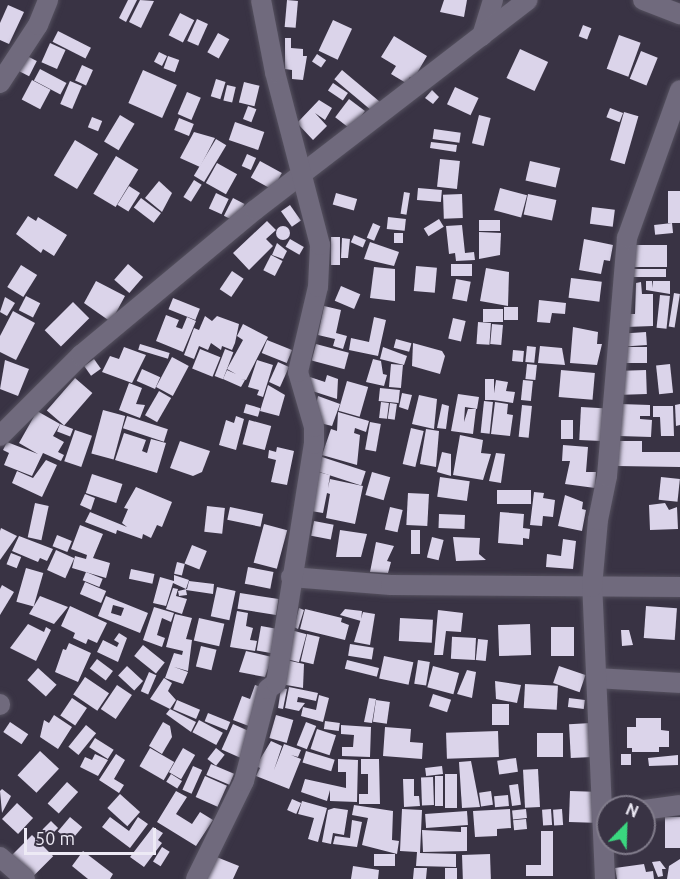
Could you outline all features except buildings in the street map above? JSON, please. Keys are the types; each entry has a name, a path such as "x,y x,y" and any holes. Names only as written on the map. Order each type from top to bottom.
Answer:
{"street":[{"path":"0,83 38,25 48,0"},
{"path":"196,879 244,781 268,689 276,683 291,577 314,444 314,427 298,372 321,261 261,0"},
{"path":"482,36 493,0"},
{"path":"0,436 81,355 302,174 528,0"},
{"path":"643,0 680,14"},
{"path":"604,795 592,587 607,476 627,238 680,90"},
{"path":"291,577 391,585 680,587"},
{"path":"597,678 680,683"},
{"path":"656,808 680,805"},
{"path":"605,855 605,879"},
{"path":"0,857 25,879"}]}
